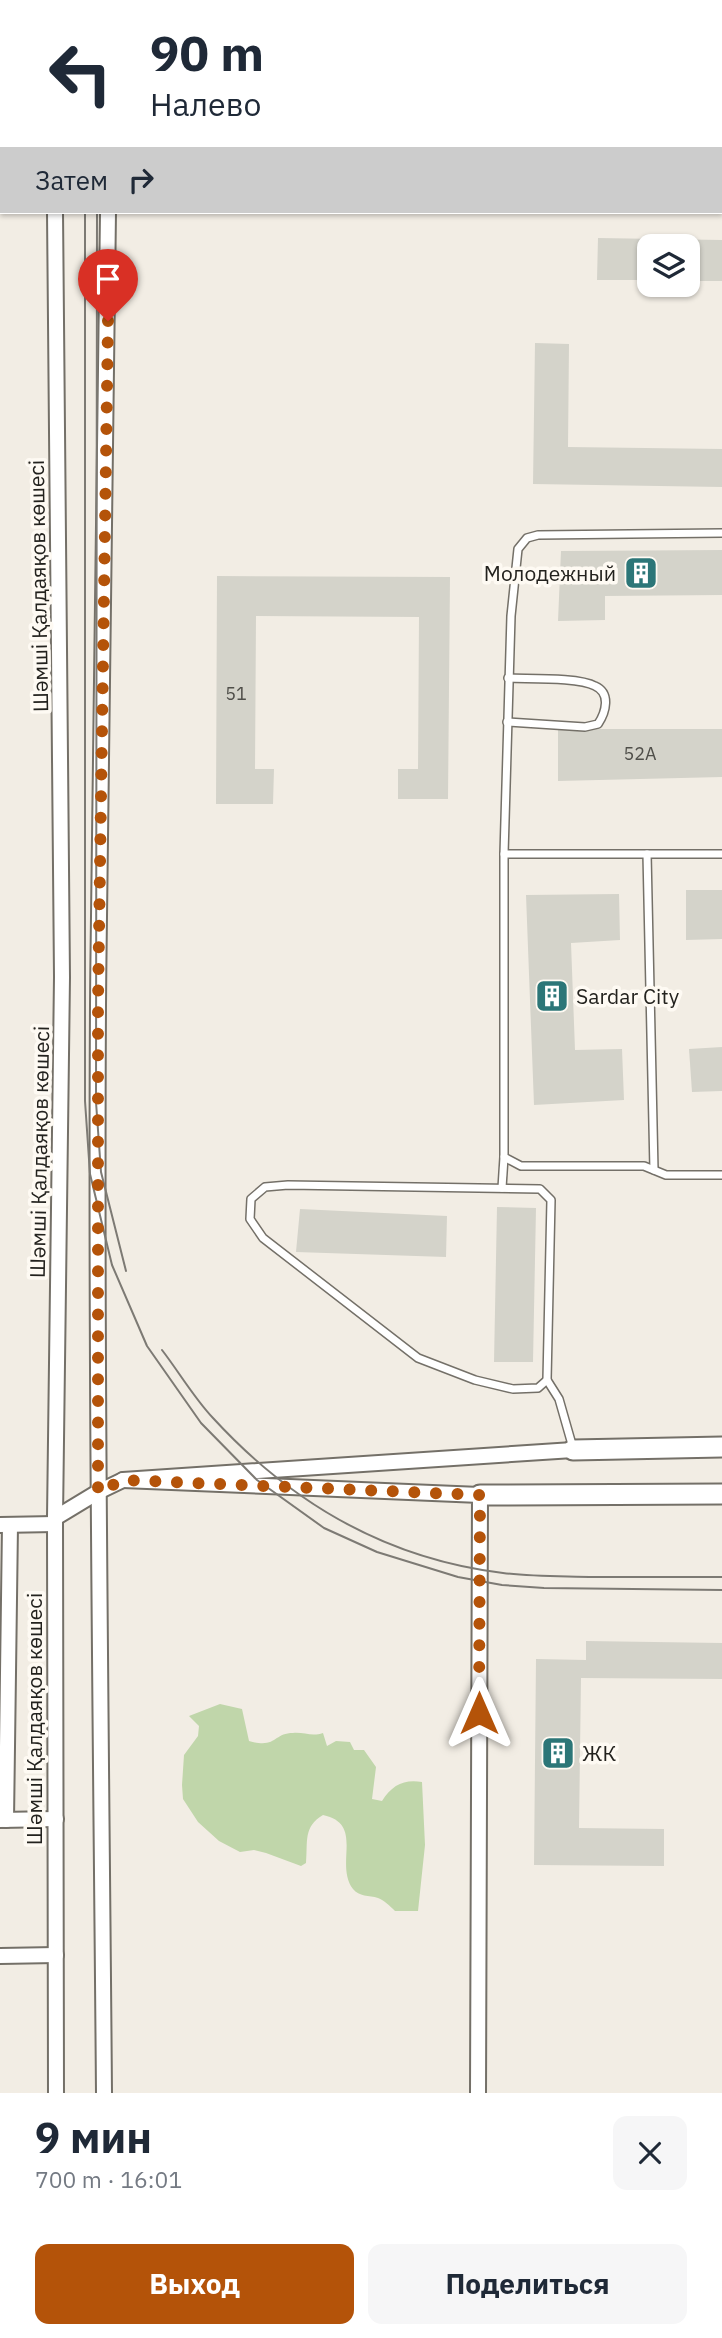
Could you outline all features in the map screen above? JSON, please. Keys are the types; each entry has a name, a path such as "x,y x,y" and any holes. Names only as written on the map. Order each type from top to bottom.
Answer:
{"street":[{"name":"Шәмші Қалдаяқов көшесі","path":"55,214 62,977 55,1521 56,2093"},
{"path":"104,2093 98,1492 98,1003 108,214"},
{"path":"56,1819 3,1820 5,1525 55,1521 98,1492 123,1480 573,1450 722,1447"},
{"path":"123,1480 480,1495 716,1496"},
{"path":"478,2093 480,1495"},
{"path":"0,1956 56,1955"}],"lane":[{"path":"502,1188 508,678 518,549 527,538 538,535 722,533"},
{"path":"507,722 585,727 598,724 606,705 603,693 597,686 584,682 508,678"},
{"path":"504,854 722,854"},
{"path":"647,854 654,1170"},
{"path":"504,1157 521,1166 644,1166 666,1175 722,1175"},
{"path":"547,1380 538,1388 513,1389 475,1380 418,1358 263,1238 250,1219 251,1199 265,1187 540,1189 551,1200 547,1380 559,1399 573,1450"}],"shaded area":[{"path":"220,1704 242,1709 249,1741 265,1743 287,1734 323,1733 327,1746 336,1741 350,1742 354,1750 364,1750 376,1767 372,1799 382,1801 394,1787 404,1782 422,1782 425,1845 418,1911 395,1911 380,1899 355,1892 346,1868 346,1836 343,1827 336,1820 323,1815 312,1824 308,1835 306,1863 301,1866 254,1850 240,1852 219,1841 198,1822 183,1799 184,1755 198,1736 199,1726 189,1716"}],"building":[{"path":"598,238 637,239 637,280 597,280"},
{"path":"700,240 722,240 722,281 700,281"},
{"path":"535,343 569,344 568,447 722,449 722,487 533,484"},
{"name":"Молодежный","path":"722,550 722,595 605,596 605,620 558,621 561,551"},
{"path":"217,576 450,577 448,799 398,799 398,769 418,769 419,617 256,616 255,769 274,769 273,804 216,804"},
{"path":"558,729 722,729 722,777 558,781"},
{"path":"686,890 722,890 722,939 686,940"},
{"name":"Sardar City","path":"619,894 620,940 571,943 575,1050 622,1049 624,1100 534,1105 526,895"},
{"path":"722,1047 722,1091 692,1092 689,1049"},
{"path":"497,1207 536,1208 533,1362 494,1362"},
{"path":"300,1209 447,1216 446,1257 296,1252"},
{"name":"ЖК","path":"586,1641 722,1643 722,1679 581,1678 579,1828 664,1829 664,1866 534,1865 536,1659 586,1660"}],"tram line":[{"path":"85,214 85,1101 90,1174 112,1265 147,1346 201,1423 257,1480 324,1528 377,1552 458,1577 502,1585 722,1590"},
{"path":"97,214 96,1102 101,1172 126,1271"},
{"path":"162,1350 206,1410 275,1476 309,1501 381,1540 420,1555 461,1566 514,1574 722,1577"}],"place":[{"name":"Молодежный","path":"641,573"},
{"name":"Sardar City","path":"552,996"},
{"name":"ЖК","path":"558,1753"}],"route":[{"path":"108,321 98,1003 98,1492 123,1480 480,1495 479,1713"}]}
